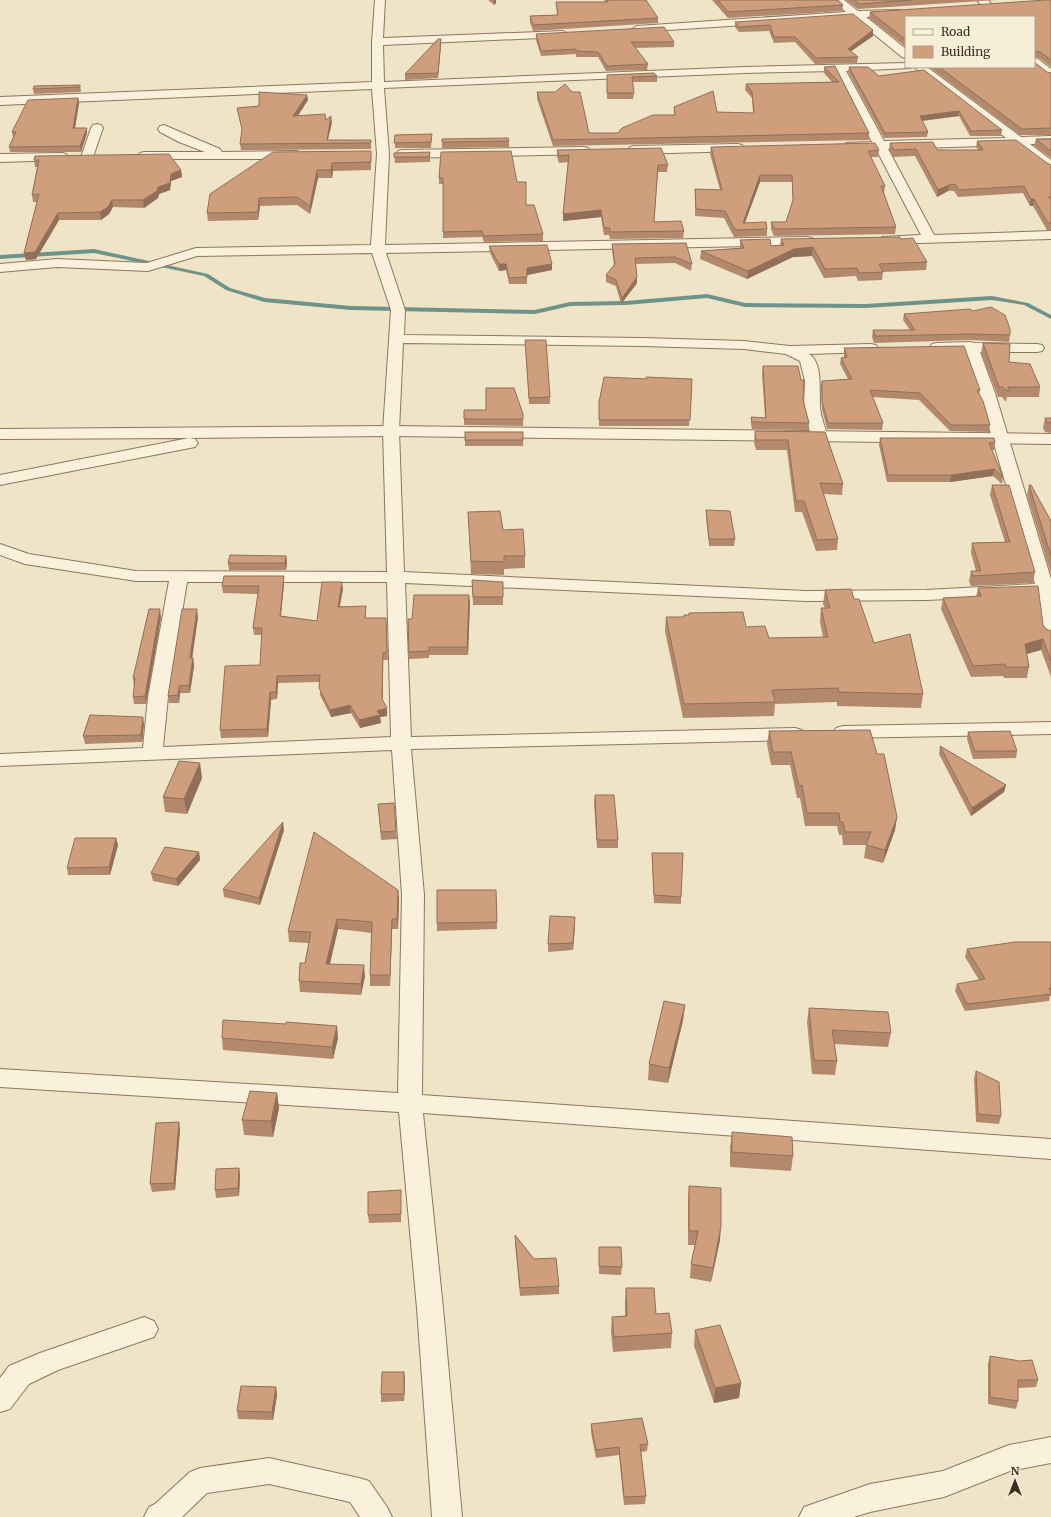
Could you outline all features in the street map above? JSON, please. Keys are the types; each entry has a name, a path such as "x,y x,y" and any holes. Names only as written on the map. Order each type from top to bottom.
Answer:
{"street":[{"path":"380,0 377,42 378,86 383,154 378,249 398,310 391,407 391,431 401,743 413,895 410,1103 430,1308 447,1517"},
{"path":"838,0 905,54"},
{"path":"985,3 996,16"},
{"path":"972,7 985,3 1004,5"},
{"path":"628,30 903,11"},
{"path":"377,42 572,34"},
{"path":"1035,62 1051,62"},
{"path":"1035,63 1051,75"},
{"path":"0,101 838,67 905,66"},
{"path":"838,67 930,239"},
{"path":"921,68 1051,166"},
{"path":"79,157 97,128"},
{"path":"164,129 183,139 225,155"},
{"path":"840,146 1051,140"},
{"path":"619,150 753,148"},
{"path":"367,154 595,151"},
{"path":"133,156 312,155"},
{"path":"0,158 102,157"},
{"path":"875,240 1051,235"},
{"path":"0,268 57,263 148,267 196,252 820,241"},
{"path":"397,339 650,342 744,345 790,350 885,348"},
{"path":"924,347 970,346 1037,348"},
{"path":"970,346 1001,438 1048,589 1051,635"},
{"path":"790,350 807,359 813,381 812,406 819,436"},
{"path":"0,434 391,431 1051,439"},
{"path":"0,480 243,432"},
{"path":"0,550 25,559 136,576 396,577 806,596 926,594 1048,589"},
{"path":"152,753 158,697 179,576"},
{"path":"0,760 401,743 1051,728"},
{"path":"0,1078 410,1103 1051,1149"},
{"path":"0,1400 19,1375 50,1361 144,1329"},
{"path":"814,1517 870,1498 944,1484 1009,1458 1051,1450"},
{"path":"159,1517 165,1514 200,1481 269,1471 359,1491 377,1517"}],"building":[{"path":"607,0 646,0 658,18 533,25 530,16 558,15 556,2 608,2"},
{"path":"718,0 838,0 843,5 728,12"},
{"path":"855,0 911,0 859,4"},
{"path":"1051,0 1051,60 1040,52 1035,51 1035,16 905,16 905,39 870,12"},
{"path":"853,14 873,30 848,49 858,57 816,58 795,37 774,37 770,25 739,27 735,22"},
{"path":"664,27 674,42 631,42 648,64 607,66 598,52 576,51 576,49 541,51 536,34"},
{"path":"438,39 441,39 438,73 405,74"},
{"path":"1035,63 1047,72 1051,73 1051,128 1022,129 940,68 1035,68"},
{"path":"835,66 869,133 553,140 537,92 555,92 565,84 572,92 580,92 589,133 618,133 622,128 653,115 675,115 674,107 713,91 717,112 754,113 752,92 746,84 839,82 824,67"},
{"path":"849,67 868,67 879,76 924,70 1002,130 971,131 959,111 920,116 928,132 885,133"},
{"path":"654,73 657,76 632,77 634,93 607,93 607,75"},
{"path":"80,85 80,87 33,89 34,86"},
{"path":"259,92 307,95 293,116 325,114 326,120 331,116 327,140 371,140 371,143 240,144 242,129 237,108 259,106"},
{"path":"78,98 73,128 87,128 80,146 9,147 16,132 12,132 28,100"},
{"path":"432,134 431,142 394,143 395,135"},
{"path":"508,138 509,141 442,142 442,139"},
{"path":"1036,139 1051,139 1051,151"},
{"path":"1016,140 1051,165 1051,197 1048,197 1051,200 1051,223 1048,223 1034,199 1031,199 1024,186 959,190 955,184 938,190 916,149 894,150 890,143 933,142 937,150 983,150 977,141"},
{"path":"875,143 879,150 868,151 885,186 881,186 896,227 775,229 771,222 786,222 793,200 792,175 760,175 743,223 766,222 767,229 735,230 725,211 696,209 695,189 722,190 711,147"},
{"path":"661,148 668,165 658,165 654,222 681,221 684,231 610,232 610,228 604,228 601,210 563,214 569,155 559,156 557,150"},
{"path":"371,151 371,162 332,163 331,170 317,170 310,206 297,197 259,198 258,212 207,213 210,194 273,152"},
{"path":"511,151 517,182 526,182 526,205 534,205 543,234 484,236 482,231 443,232 443,178 439,178 441,152"},
{"path":"430,152 429,157 394,157 394,153"},
{"path":"169,154 181,170 171,174 170,183 158,187 157,191 143,200 112,200 108,207 100,212 58,213 35,252 24,253 39,194 32,195 39,160 34,160 35,156"},
{"path":"900,237 901,239 913,238 927,262 879,264 883,272 859,273 857,268 825,269 813,247 794,249 748,271 701,251 744,248 740,240 770,239 771,246 784,245 781,239"},
{"path":"686,243 692,264 675,257 635,258 637,277 622,298 616,280 606,275 615,264 612,244"},
{"path":"547,245 552,264 527,268 527,277 509,278 506,264 499,264 489,246"},
{"path":"991,307 1005,315 1010,329 1010,335 971,334 875,336 873,330 915,330 904,314 970,309 973,311"},
{"path":"525,340 546,340 550,397 529,398"},
{"path":"983,343 1010,344 1009,362 1030,364 1040,387 1008,387 1008,392 1003,387 999,387"},
{"path":"964,346 980,390 977,390 983,401 990,425 951,425 920,393 870,390 883,423 828,423 822,402 822,381 852,379 841,358 847,357 844,348"},
{"path":"763,366 798,366 801,380 804,380 803,400 809,423 752,422 751,417 766,418"},
{"path":"604,377 692,379 690,420 599,420 599,402"},
{"path":"486,388 514,388 523,414 523,419 464,419 464,410 486,410"},
{"path":"1045,418 1051,418 1051,423 1047,422"},
{"path":"755,431 825,432 843,484 820,483 838,539 817,540 804,501 796,501 788,440 756,440"},
{"path":"465,432 523,432 523,440 465,440"},
{"path":"880,438 994,438 995,443 989,443 1003,477 994,469 951,475 888,475"},
{"path":"992,485 1009,485 1035,572 973,576 971,571 981,571 972,543 1010,542"},
{"path":"1029,485 1031,485 1051,521 1051,556"},
{"path":"706,510 730,511 735,539 709,539"},
{"path":"500,511 503,530 523,529 525,556 504,556 504,562 471,561 468,512"},
{"path":"230,555 286,556 285,563 228,563"},
{"path":"224,576 284,576 280,616 317,621 322,582 342,582 338,607 366,606 365,618 386,618 387,652 383,653 382,699 387,708 377,711 380,715 359,720 350,705 330,710 319,688 320,675 277,676 276,692 270,692 267,729 220,730 225,666 260,665 262,628 253,628 259,586 222,586"},
{"path":"472,580 503,582 503,597 473,597"},
{"path":"1038,586 1043,625 1046,629 1051,631 1051,661 1043,639 1025,644 1029,667 1006,667 1005,664 973,666 943,598 981,596 978,588"},
{"path":"851,589 854,599 859,599 874,643 910,634 923,694 839,692 838,688 772,690 775,702 684,704 666,617 684,617 684,615 689,615 689,613 743,612 746,627 765,626 769,638 828,637 821,608 830,608 825,590"},
{"path":"414,595 469,595 467,647 429,647 429,651 409,652 408,619 412,619"},
{"path":"149,609 160,609 145,696 133,697 135,678 133,678"},
{"path":"182,609 197,609 190,658 193,658 189,685 179,686 178,695 168,696"},
{"path":"90,715 143,717 141,735 83,736"},
{"path":"870,730 877,754 884,754 897,817 885,850 866,845 871,832 845,832 843,822 840,822 839,813 807,813 802,785 799,786 791,752 773,752 769,731"},
{"path":"1010,731 1017,751 975,751 968,732"},
{"path":"940,746 1006,785 972,808"},
{"path":"179,761 200,763 184,799 163,797"},
{"path":"595,795 614,795 618,840 597,840"},
{"path":"394,803 396,831 381,832 378,804"},
{"path":"283,822 259,898 223,889"},
{"path":"314,832 398,890 397,919 392,919 390,975 370,975 372,922 337,919 326,964 364,965 361,984 299,981 300,963 305,963 311,932 288,931"},
{"path":"75,838 116,838 109,867 67,868"},
{"path":"165,847 199,852 176,879 151,873"},
{"path":"652,853 683,853 681,897 654,895"},
{"path":"437,890 496,890 497,922 437,923"},
{"path":"550,916 575,917 573,943 548,944"},
{"path":"1015,942 1051,942 1051,989 1049,988 1051,994 967,1004 957,984 985,979 967,949"},
{"path":"664,1001 685,1005 669,1068 649,1064"},
{"path":"809,1008 888,1012 891,1033 832,1030 837,1061 814,1060"},
{"path":"223,1020 286,1024 286,1022 337,1026 332,1047 222,1038"},
{"path":"976,1071 999,1082 1001,1116 978,1114"},
{"path":"250,1091 277,1093 271,1121 242,1120"},
{"path":"179,1122 174,1183 150,1184 156,1123"},
{"path":"732,1132 792,1137 793,1156 732,1152"},
{"path":"239,1168 238,1188 215,1190 216,1169"},
{"path":"689,1186 721,1188 721,1226 713,1268 691,1264 698,1231 689,1231"},
{"path":"401,1190 401,1214 368,1215 368,1192"},
{"path":"515,1235 534,1259 556,1258 559,1286 520,1288"},
{"path":"599,1247 621,1247 622,1267 599,1266"},
{"path":"626,1288 654,1288 656,1314 669,1313 672,1333 614,1337 612,1317 627,1316"},
{"path":"720,1325 741,1383 715,1388 695,1330"},
{"path":"990,1356 1020,1361 1032,1360 1038,1380 1018,1380 1018,1401 990,1397"},
{"path":"382,1372 404,1372 404,1394 381,1394"},
{"path":"241,1386 276,1387 272,1412 237,1411"},
{"path":"642,1418 648,1444 640,1445 646,1496 624,1497 619,1447 596,1450 591,1424"}],"waterway":[{"path":"0,257 94,251 206,275 228,289 264,300 351,308 535,312 570,304 626,303 707,296 745,305 866,306 992,298 1026,304 1051,317"}]}
